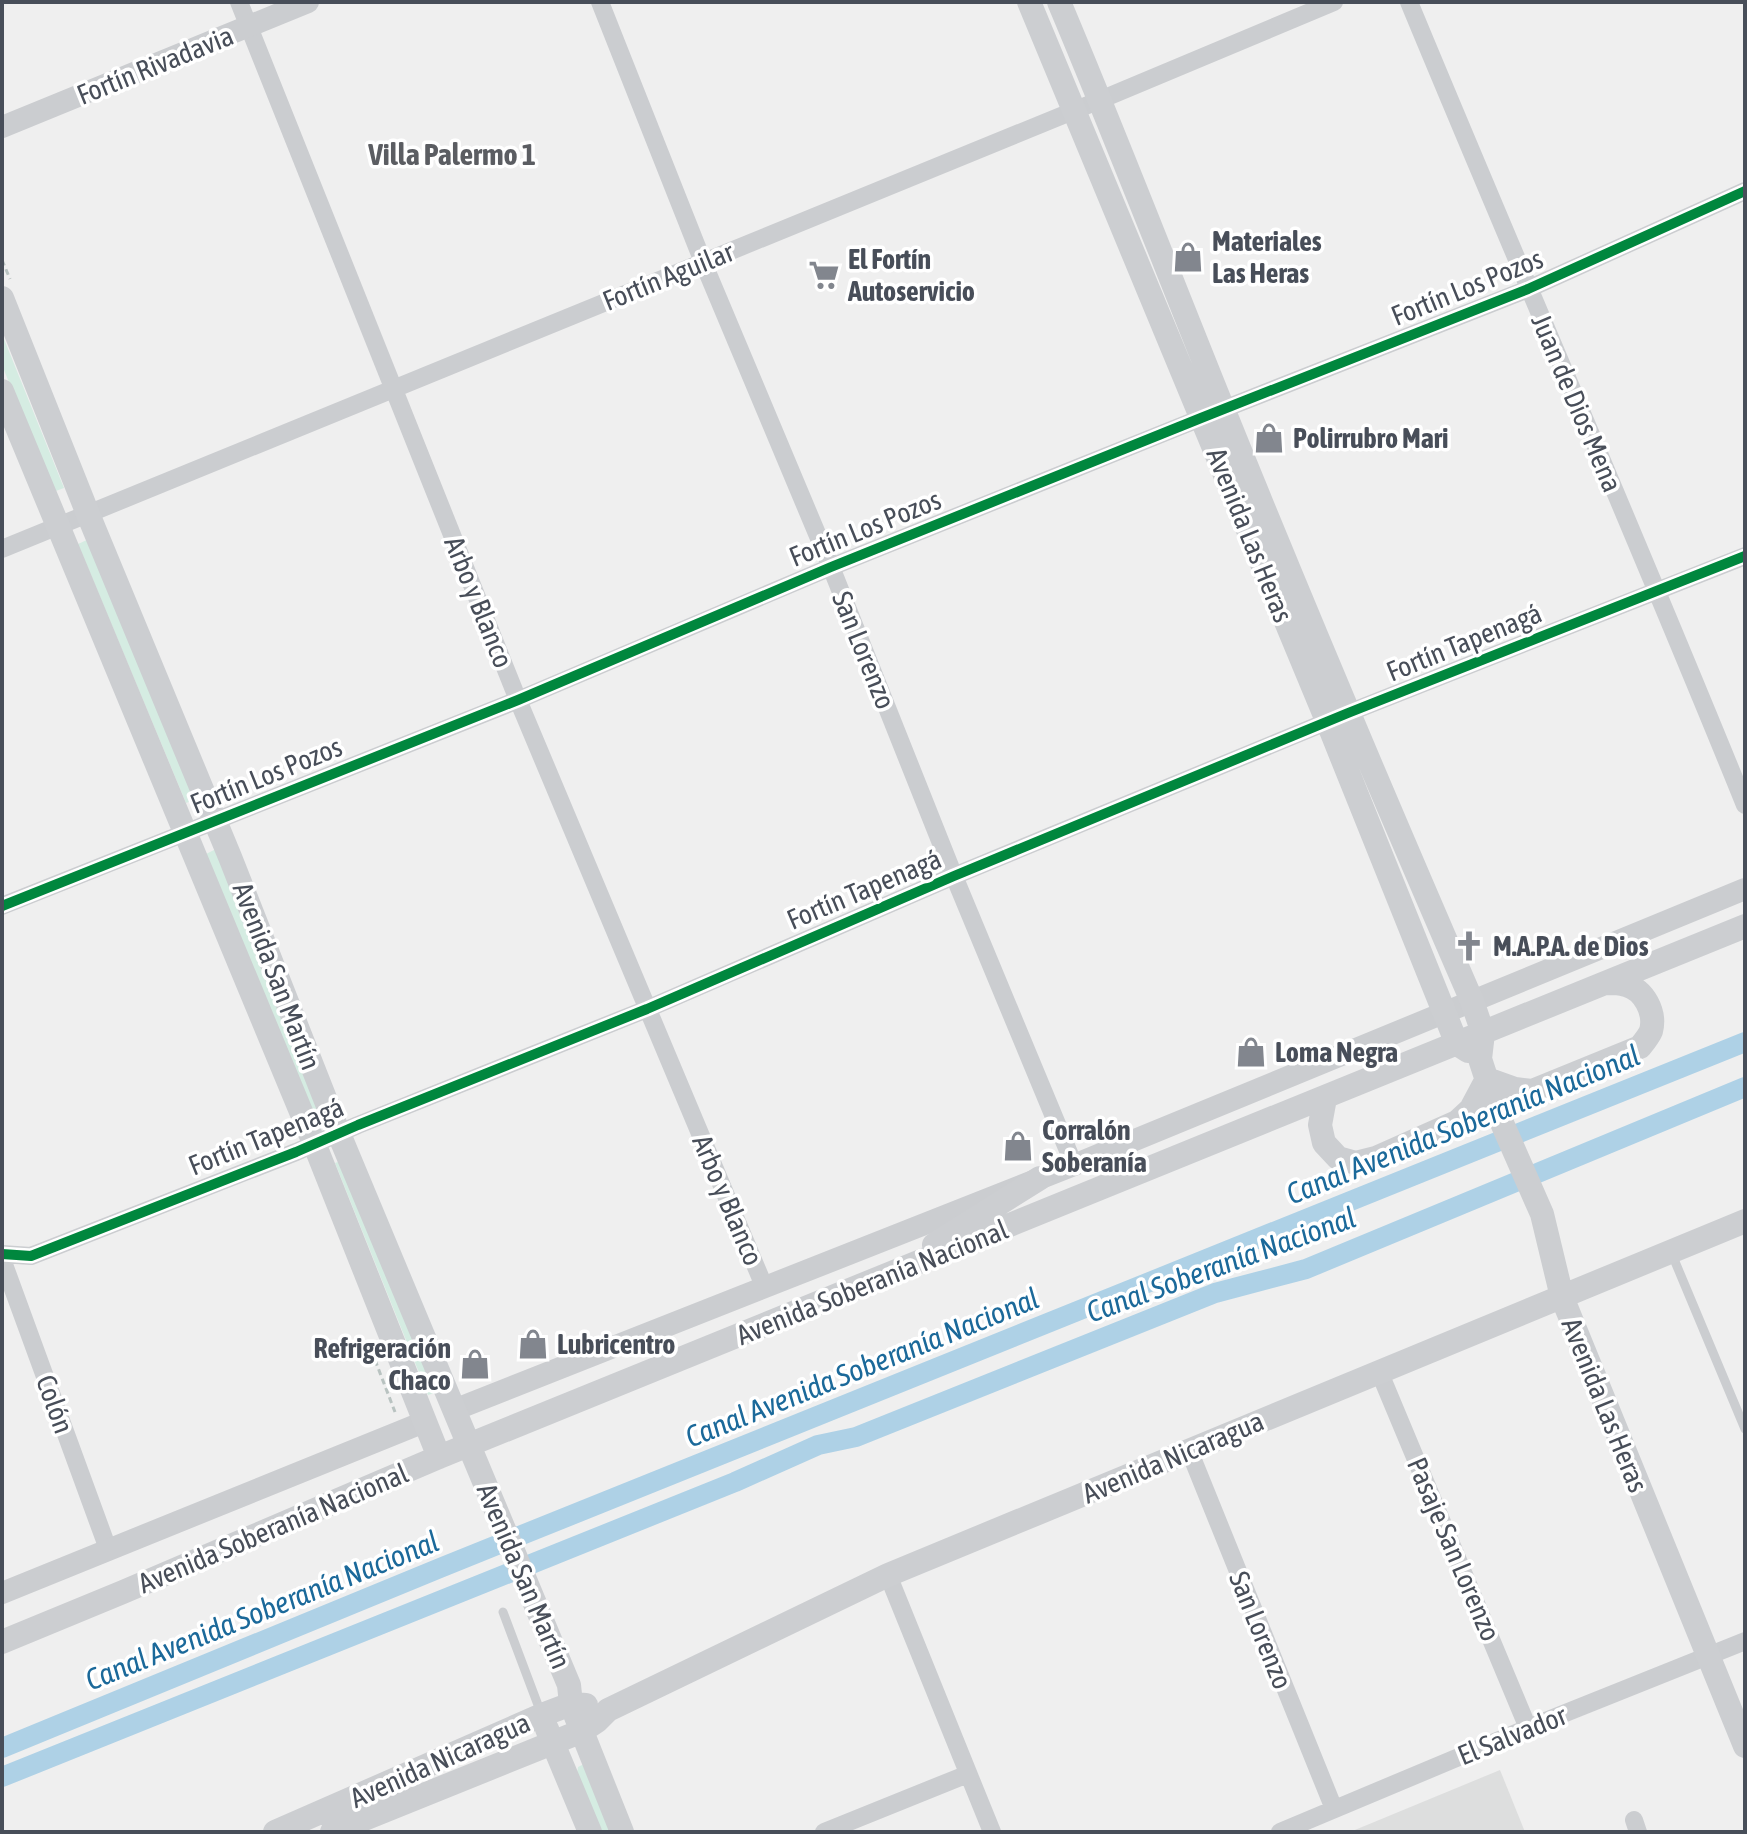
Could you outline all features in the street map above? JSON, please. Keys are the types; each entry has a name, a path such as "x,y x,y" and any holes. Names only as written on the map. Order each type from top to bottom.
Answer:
{"main road":[{"name":"Avenida Las Heras","path":"1029,2 1212,414 1338,718 1457,1044"},
{"name":"Avenida Las Heras","path":"1059,2 1100,100 1212,414"},
{"name":"Avenida San Martín","path":"2,298 216,822 339,1134 569,1685 571,1704 622,1832"},
{"name":"Avenida San Martín","path":"2,391 314,1143 439,1457"},
{"name":"Avenida Las Heras","path":"1338,718 1472,1001 1483,1033 1484,1069 1498,1114 1542,1214 1562,1297 1745,1746"},
{"name":"Avenida Soberanía Nacional","path":"2,1642 439,1457 1745,926"},
{"path":"1457,1044 1484,1069 1515,1089 1532,1091 1640,1047 1651,1032 1648,1003 1640,991 1626,985 1606,983"},
{"path":"1325,1098 1320,1125 1324,1143 1338,1158 1356,1163 1376,1158 1457,1122 1471,1109 1484,1069"},
{"path":"878,1280 1040,1178"},
{"name":"Avenida Nicaragua","path":"332,1832 582,1731 608,1710 888,1575 1745,1221"},
{"name":"Avenida Soberanía Nacional","path":"424,1422 454,1410"},
{"name":"Avenida Nicaragua","path":"275,1832 571,1704 608,1710"},
{"name":"Avenida San Martín","path":"542,1715 590,1832"}],"street":[{"name":"Arbo y Blanco","path":"239,2 518,700 764,1286"},
{"name":"Fortín Rivadavia","path":"2,127 308,2"},
{"name":"San Lorenzo","path":"600,2 703,262 831,567 1074,1165"},
{"name":"Fortín Aguilar","path":"2,549 1334,2"},
{"name":"Juan de Dios Mena","path":"1409,2 1745,805"},
{"name":"Fortín Los Pozos","path":"2,906 518,700 831,567 1528,289 1745,191"},
{"name":"Fortín Tapenagá","path":"2,1257 31,1256 339,1134 647,1009 954,876 1338,718 1745,556"},
{"name":"Avenida Soberanía Nacional","path":"454,1410 1074,1165 1745,889"},
{"name":"Colón","path":"2,1257 108,1549"},
{"name":"Pasaje San Lorenzo","path":"1379,1371 1528,1728"},
{"name":"Avenida Soberanía Nacional","path":"2,1593 424,1422"},
{"name":"San Lorenzo","path":"1189,1450 1334,1809"},
{"path":"888,1575 992,1832"},
{"name":"El Salvador","path":"1280,1832 1745,1641"},
{"path":"824,1832 968,1774"}],"lane":[{"path":"1671,1252 1745,1429"},
{"name":"Avenida San Martín","path":"503,1612 542,1715"}],"shaded area":[{"path":"1500,1770 1525,1832 1350,1832"}],"green space":[{"path":"2,334 64,488 53,492 2,365"},
{"path":"89,539 196,799 186,803 78,544"},
{"path":"216,849 323,1109 313,1113 206,854"},
{"path":"344,1160 437,1392 428,1395 335,1163"},
{"path":"582,1765 586,1766 613,1832 600,1832 577,1773"}],"waterway":[{"name":"Canal Avenida Soberanía Nacional","path":"2,1748 1745,1042"},
{"name":"Canal Soberanía Nacional","path":"2,1777 735,1482 818,1445 856,1437 1215,1293 1306,1269 1745,1087"}],"cycle path":[{"path":"2,906 518,700 831,567 1528,289 1745,191"},
{"path":"2,1254 31,1256 296,1152 647,1009 954,876 1348,713 1745,556"}],"place":[{"name":"Materiales Las Heras","path":"1188,257"},
{"name":"El Fortín Autoservicio","path":"824,275"},
{"name":"Polirrubro Mari","path":"1269,438"},
{"name":"M.A.P.A. de Dios","path":"1469,946"},
{"name":"Loma Negra","path":"1251,1052"},
{"name":"Corralón Soberanía","path":"1018,1146"},
{"name":"Lubricentro","path":"533,1344"},
{"name":"Refrigeración Chaco","path":"475,1364"}],"district":[{"name":"Villa Palermo 1","path":"452,154"}]}
